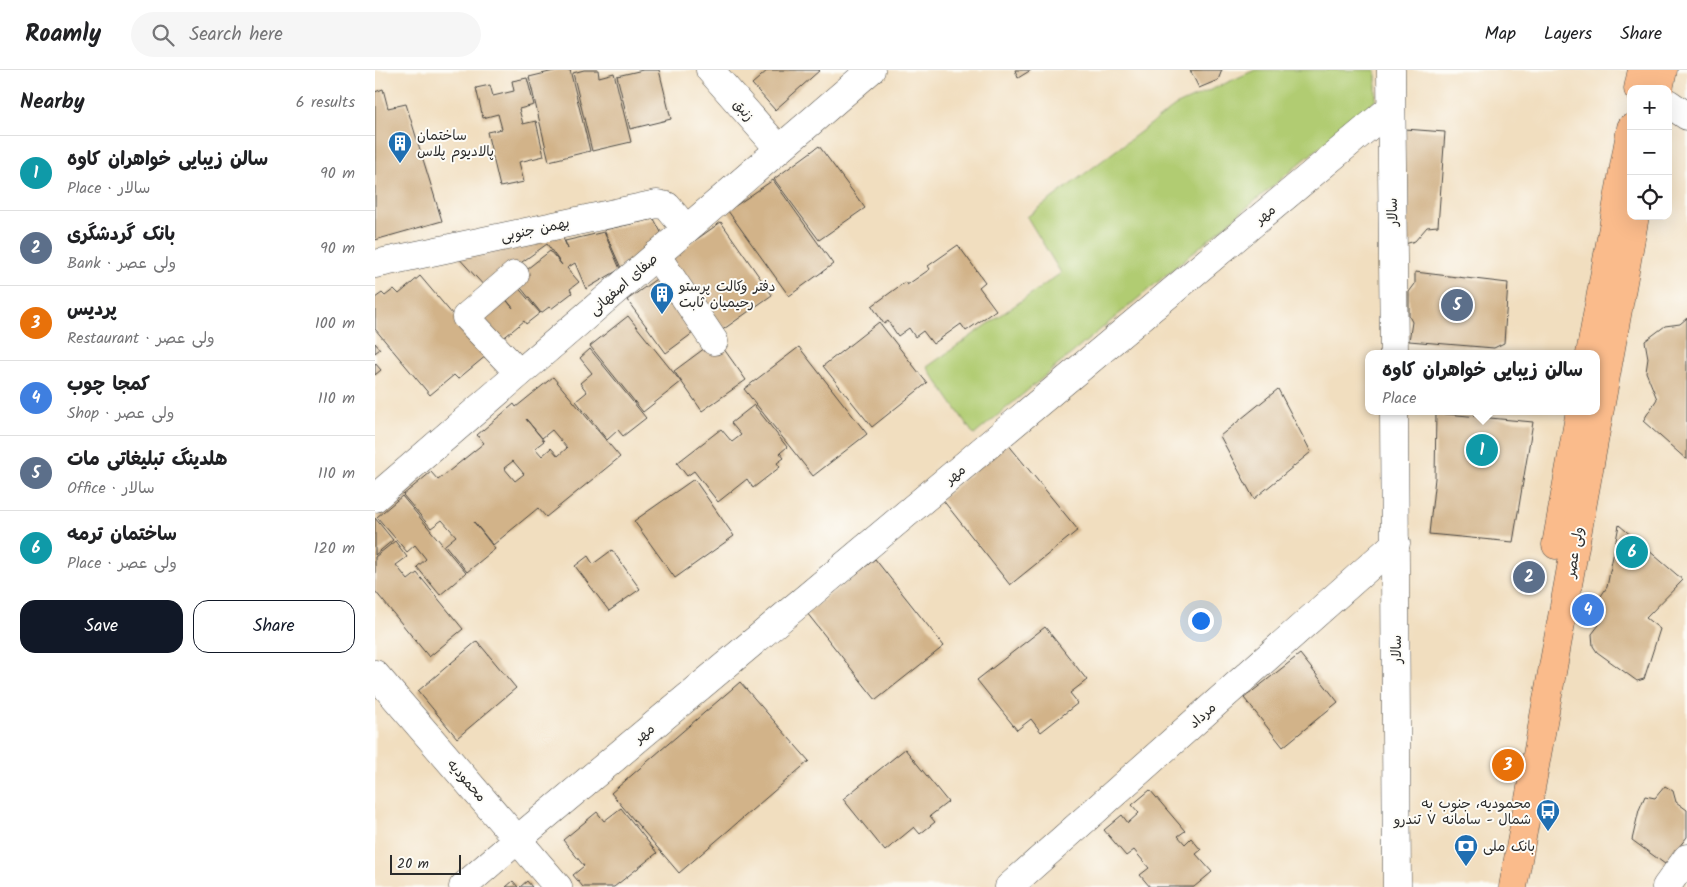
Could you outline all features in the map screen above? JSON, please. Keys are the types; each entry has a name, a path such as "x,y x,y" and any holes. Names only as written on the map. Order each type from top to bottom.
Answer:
{"main road":[{"path":"1639,85 1641,70"},
{"path":"1660,85 1663,70"},
{"path":"1591,350 1631,130"},
{"name":"ولی عصر","path":"1600,408 1634,220"},
{"name":"ولی عصر","path":"1494,887 1579,415"},
{"name":"ولی عصر","path":"1513,887 1599,415"}],"street":[{"name":"زنبق","path":"710,70 779,150"},
{"name":"صفای اصفهانی","path":"375,498 871,70"},
{"name":"سالار","path":"1391,70 1394,350"},
{"path":"1672,106 1687,116"},
{"name":"مهر","path":"463,887 1391,108"},
{"name":"بهمن جنوبی","path":"375,264 657,204 667,206 686,229"},
{"path":"656,255 713,341"},
{"path":"515,275 466,317 519,373"},
{"name":"سالار","path":"1394,415 1397,887"},
{"name":"مرداد","path":"1009,887 1396,543"},
{"name":"محمودیه","path":"375,674 558,887"},
{"path":"1666,887 1687,858"}],"green space":[{"path":"1255,70 1376,70 1376,100 974,435 927,367 1061,273 1027,217 1175,106"}],"building":[{"path":"558,70 570,70 590,151 549,161 529,77"},
{"path":"584,70 598,70 599,77 614,73 631,142 592,151 573,73"},
{"path":"643,70 659,70 671,119 630,129 617,76"},
{"path":"768,70 820,70 775,110 752,84"},
{"path":"1015,70 1031,70 1018,78"},
{"path":"1190,70 1222,70 1218,80 1199,88"},
{"path":"527,78 534,105 519,109 523,124 536,121 544,156 519,162 524,182 500,187 487,132 502,129 498,114 483,118 476,88 490,85 493,96 514,91 512,81"},
{"name":"ساختمان پالادیوم پلاس","path":"383,89 388,108 406,104 442,221 375,240 375,92"},
{"path":"1405,129 1445,132 1438,226 1427,227 1415,241 1405,244"},
{"path":"819,146 865,208 819,240 774,179"},
{"path":"773,180 833,264 789,296 728,211"},
{"path":"654,219 663,236 621,268 604,230"},
{"path":"721,222 772,295 721,331 669,259"},
{"path":"604,232 620,269 586,289 575,263 567,268 579,282 570,289 572,293 551,309 549,307 541,313 514,279 550,251 562,265 547,244 486,288 456,255 562,236 568,249 565,241"},
{"path":"958,245 985,282 979,287 996,310 966,331 961,324 933,344 923,331 915,337 909,328 898,336 888,321 884,324 872,306 905,282 907,285 930,269 928,266"},
{"path":"1415,272 1508,283 1504,343 1494,348 1409,341 1412,322 1409,316 1409,292 1415,284"},
{"path":"420,276 487,355 458,379 454,375 430,395 375,329 375,298 382,293 385,296 394,289 399,294"},
{"name":"دفتر وکالت پرستو رحیمیان ثابت","path":"659,277 697,330 666,353 627,300"},
{"path":"515,284 540,313 526,324 524,321 495,345 473,319 502,295 513,308 502,294"},
{"path":"628,316 681,382 643,412 590,346"},
{"path":"1687,318 1687,460 1643,421 1657,399 1646,372 1648,358 1645,341 1665,326 1680,324"},
{"path":"879,322 927,383 872,427 823,366"},
{"path":"375,343 380,349 375,353"},
{"path":"721,345 746,380 702,411 674,371 705,348"},
{"path":"799,347 867,434 813,476 744,389"},
{"path":"590,349 646,418 623,436 618,430 607,440 576,401 587,392 580,383 592,373 580,358"},
{"path":"375,363 381,370 375,375"},
{"path":"553,377 620,457 546,517 538,508 493,545 474,522 495,549 467,572 445,545 456,536 442,520 431,528 403,495 431,472 438,480 484,443 477,435 514,404 516,407","holes":["526,419 542,438 552,430 567,448 558,456 551,448 542,456 535,448 544,441","513,461 524,474 515,481 504,468"]},
{"path":"1278,389 1311,452 1254,499 1220,436"},
{"path":"754,405 787,447 780,453 784,458 777,463 780,467 753,488 747,479 718,502 694,471 687,476 677,463 721,429 732,442 741,435 731,423"},
{"path":"1436,415 1458,415 1533,422 1513,542 1429,534 1435,478"},
{"path":"1007,443 1078,530 1010,585 942,499"},
{"path":"694,479 734,536 675,578 634,521"},
{"path":"402,496 466,573 440,595 417,567 426,559 415,545 407,552 377,517"},
{"path":"375,518 393,540 375,555"},
{"path":"1619,525 1683,580 1646,618 1660,629 1644,679 1637,681 1597,652 1593,646 1592,634 1602,621 1599,599 1607,587"},
{"path":"395,541 407,557 396,565 408,580 417,573 463,629 429,657 375,591 375,557"},
{"path":"612,550 640,589 609,611 575,566 588,556 593,564"},
{"path":"875,559 944,646 876,700 807,613"},
{"path":"1045,627 1087,680 1070,693 1078,703 1041,732 1031,719 1017,730 977,680"},
{"path":"477,641 516,688 457,738 418,691"},
{"path":"1300,654 1338,702 1283,747 1244,698"},
{"path":"740,682 809,761 679,873 611,793"},
{"path":"905,749 948,802 930,816 935,822 920,834 914,827 885,851 843,799"},
{"path":"1665,786 1673,791 1676,802 1687,810 1687,837 1665,864 1632,840 1639,810 1645,796 1655,798"},
{"path":"1150,790 1185,831 1178,836 1185,844 1191,838 1201,850 1196,854 1212,872 1194,887 1150,887 1140,875 1149,868 1134,850 1126,856 1104,830 1122,815 1128,823 1139,813 1132,805"},
{"path":"621,808 657,853 614,887 583,887 573,875 584,866 563,840 597,812 604,821"},
{"path":"513,881 518,887 506,887"},
{"path":"527,881 532,887 520,887"}],"place":[{"name":"ساختمان پالادیوم پلاس","path":"400,164"},
{"name":"هلدینگ تبلیغاتی مات","path":"1457,305"},
{"name":"دفتر وکالت پرستو رحیمیان ثابت","path":"662,315"},
{"name":"سالن زیبایی خواهران کاوه","path":"1482,450"},
{"name":"ساختمان ترمه","path":"1632,552"},
{"name":"بانک گردشگری","path":"1529,577"},
{"name":"کمجا چوب","path":"1588,610"},
{"name":"پردیس","path":"1508,765"},
{"name":"محمودیه، جنوب به شمال - سامانه ۷ تندرو","path":"1548,832"},
{"name":"بانک ملی","path":"1466,867"}]}
